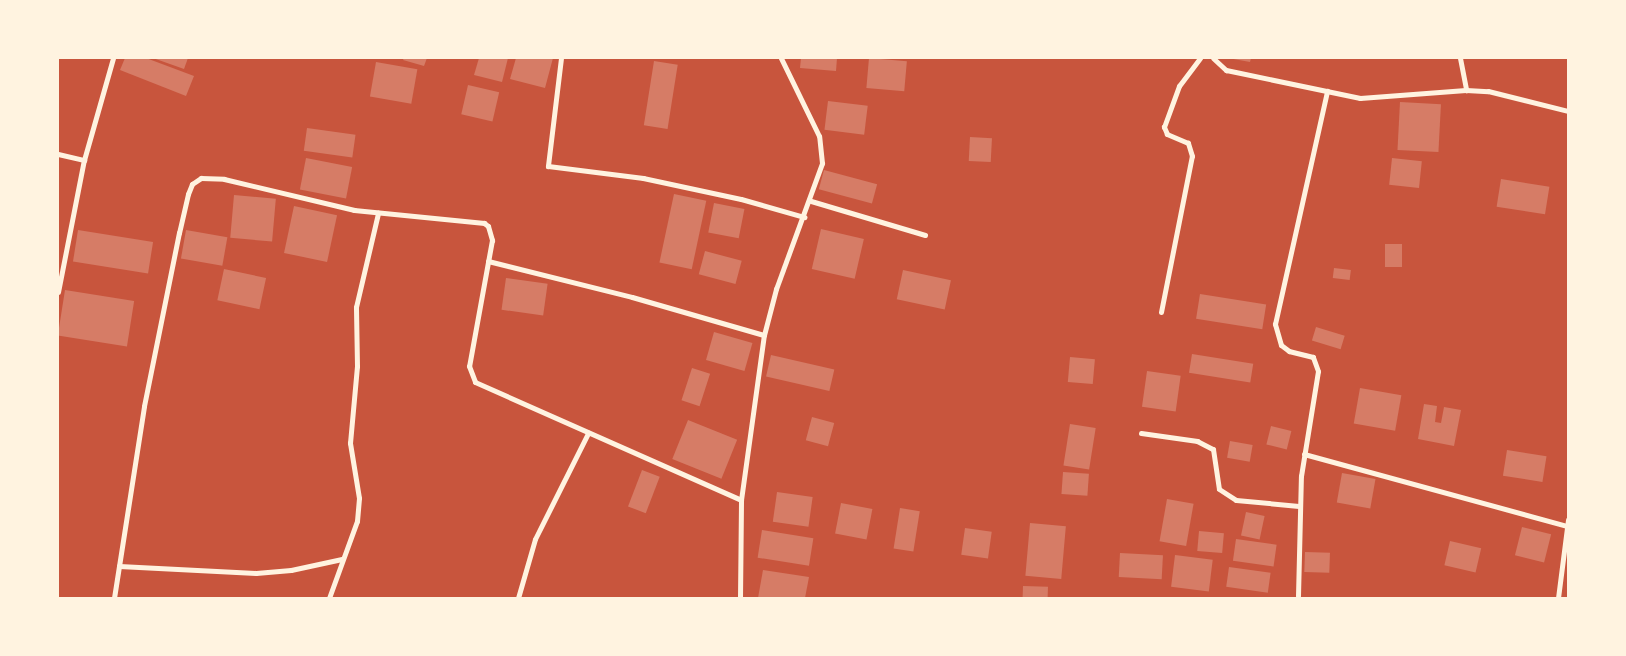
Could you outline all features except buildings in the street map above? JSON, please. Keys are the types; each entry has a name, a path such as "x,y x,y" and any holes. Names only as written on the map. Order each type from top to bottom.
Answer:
{"street":[{"path":"58,292 84,160 113,58"},
{"path":"561,58 548,166 643,178 741,199 804,217"},
{"path":"740,598 741,500 764,335 776,289 811,201 822,163 822,148 807,109 781,58"},
{"path":"1162,312 1192,156 1188,143 1167,134 1164,126 1178,86 1200,58"},
{"path":"1213,58 1226,70 1326,91 1376,99 1466,90 1488,91 1568,111"},
{"path":"1460,58 1466,90"},
{"path":"1298,596 1299,506 1304,454 1317,363 1313,356 1281,345 1275,336 1275,324 1326,91"},
{"path":"58,154 84,160"},
{"path":"114,598 144,406 184,211 192,184 200,178 216,178 378,213 484,223 492,235 469,366 472,376 482,386 741,500"},
{"path":"811,201 925,236"},
{"path":"328,598 342,559 351,542 358,513 350,443 358,366 356,307 378,213"},
{"path":"488,261 605,289 764,335"},
{"path":"518,598 524,571 544,517 588,432"},
{"path":"1141,433 1197,441 1213,449 1219,489 1231,498 1299,506"},
{"path":"1304,454 1568,526"},
{"path":"1558,598 1568,520"},
{"path":"119,566 256,573 290,570 342,559"}]}
